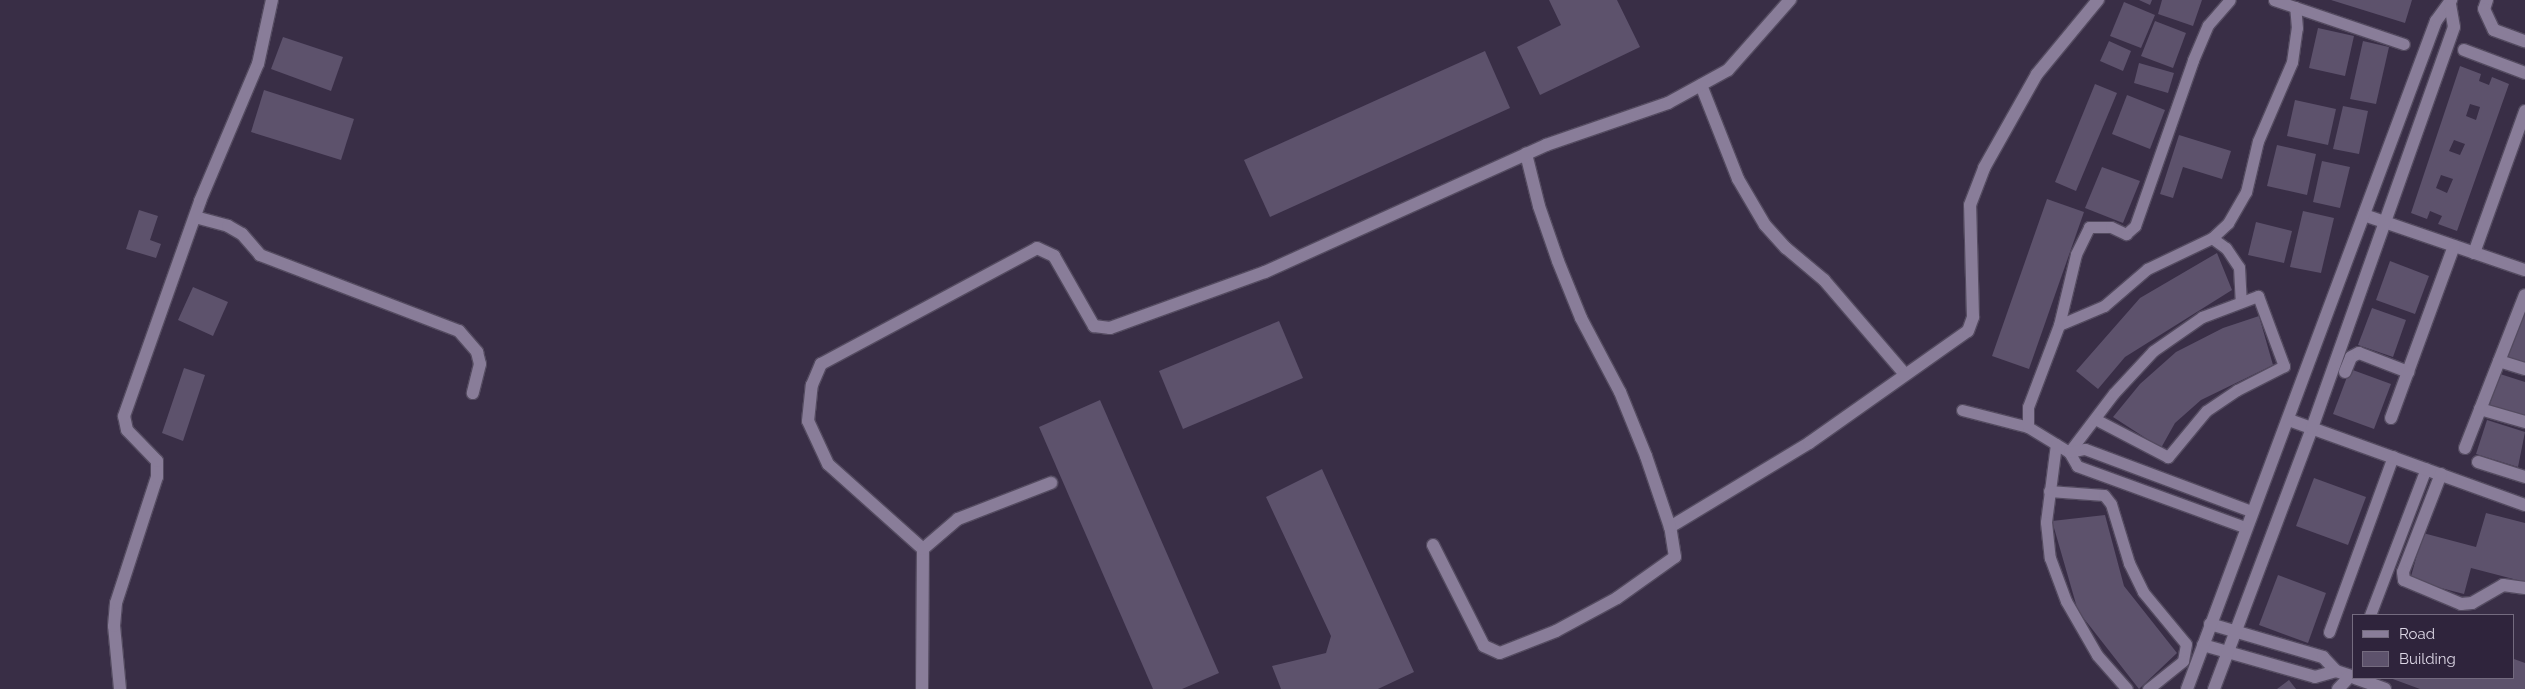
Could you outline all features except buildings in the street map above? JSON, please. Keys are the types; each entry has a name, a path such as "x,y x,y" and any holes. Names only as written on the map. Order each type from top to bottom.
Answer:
{"street":[{"path":"120,689 114,626 116,603 157,477 157,461 127,430 124,416 194,217 258,64 272,0"},
{"path":"922,689 923,549 828,464 808,421 812,385 821,364 1037,248 1054,256 1094,326 1110,328 1265,272 1526,154 1668,103 1728,70 1790,0"},
{"path":"1670,527 1809,443 1904,373 1968,331 1973,316 1970,205 1984,168 2037,74 2098,0"},
{"path":"2488,0 2484,9 2494,30 2525,41"},
{"path":"2187,689 2245,527 2289,420 2436,21 2450,2"},
{"path":"2214,689 2312,428 2454,27 2450,2"},
{"path":"2464,50 2525,73"},
{"path":"1701,85 1738,179 1765,225 1824,280 1904,373"},
{"path":"2474,254 2525,111"},
{"path":"1433,545 1484,646 1500,653 1556,631 1617,598 1675,557 1670,527 1620,392 1581,318 1558,261 1539,206 1526,154"},
{"path":"2364,215 2525,270"},
{"path":"194,217 228,226 242,234 260,255 459,331 477,352 480,364 473,393"},
{"path":"2391,418 2454,246"},
{"path":"2465,448 2525,294"},
{"path":"2345,372 2351,357 2359,353 2408,372"},
{"path":"2499,361 2525,369"},
{"path":"2480,409 2525,422"},
{"path":"2289,420 2525,505"},
{"path":"2478,462 2525,477"},
{"path":"2441,474 2404,572 2404,580 2461,604 2472,603 2502,585 2525,588"},
{"path":"923,549 958,519 1051,483"},
{"path":"2210,624 2323,657 2336,671 2352,677"},
{"path":"2203,645 2315,677 2336,671"},
{"path":"2338,689 2352,678"},
{"path":"2358,679 2385,689"}],"lane":[{"path":"2028,426 2028,408 2059,325 2076,254 2089,227 2111,227 2126,234 2135,226 2193,60 2208,24 2230,0"},
{"path":"2274,0 2404,44"},
{"path":"2059,325 2104,306 2147,269 2212,238 2228,223 2246,192 2258,141 2292,62 2297,28 2295,7"},
{"path":"2212,238 2226,248 2239,267 2241,302"},
{"path":"2069,452 2095,419 2153,351 2202,317 2258,296 2284,366 2237,390 2206,411 2168,457 2095,419"},
{"path":"1962,410 2028,426 2069,452 2077,466 2245,527"},
{"path":"2056,444 2046,522 2050,558 2063,592 2098,655 2127,689"},
{"path":"2069,452 2086,449 2251,511"},
{"path":"2329,632 2393,456"},
{"path":"2370,614 2426,468"},
{"path":"2049,491 2104,495 2111,504 2128,563 2144,592 2186,644 2183,661 2148,689"}]}
